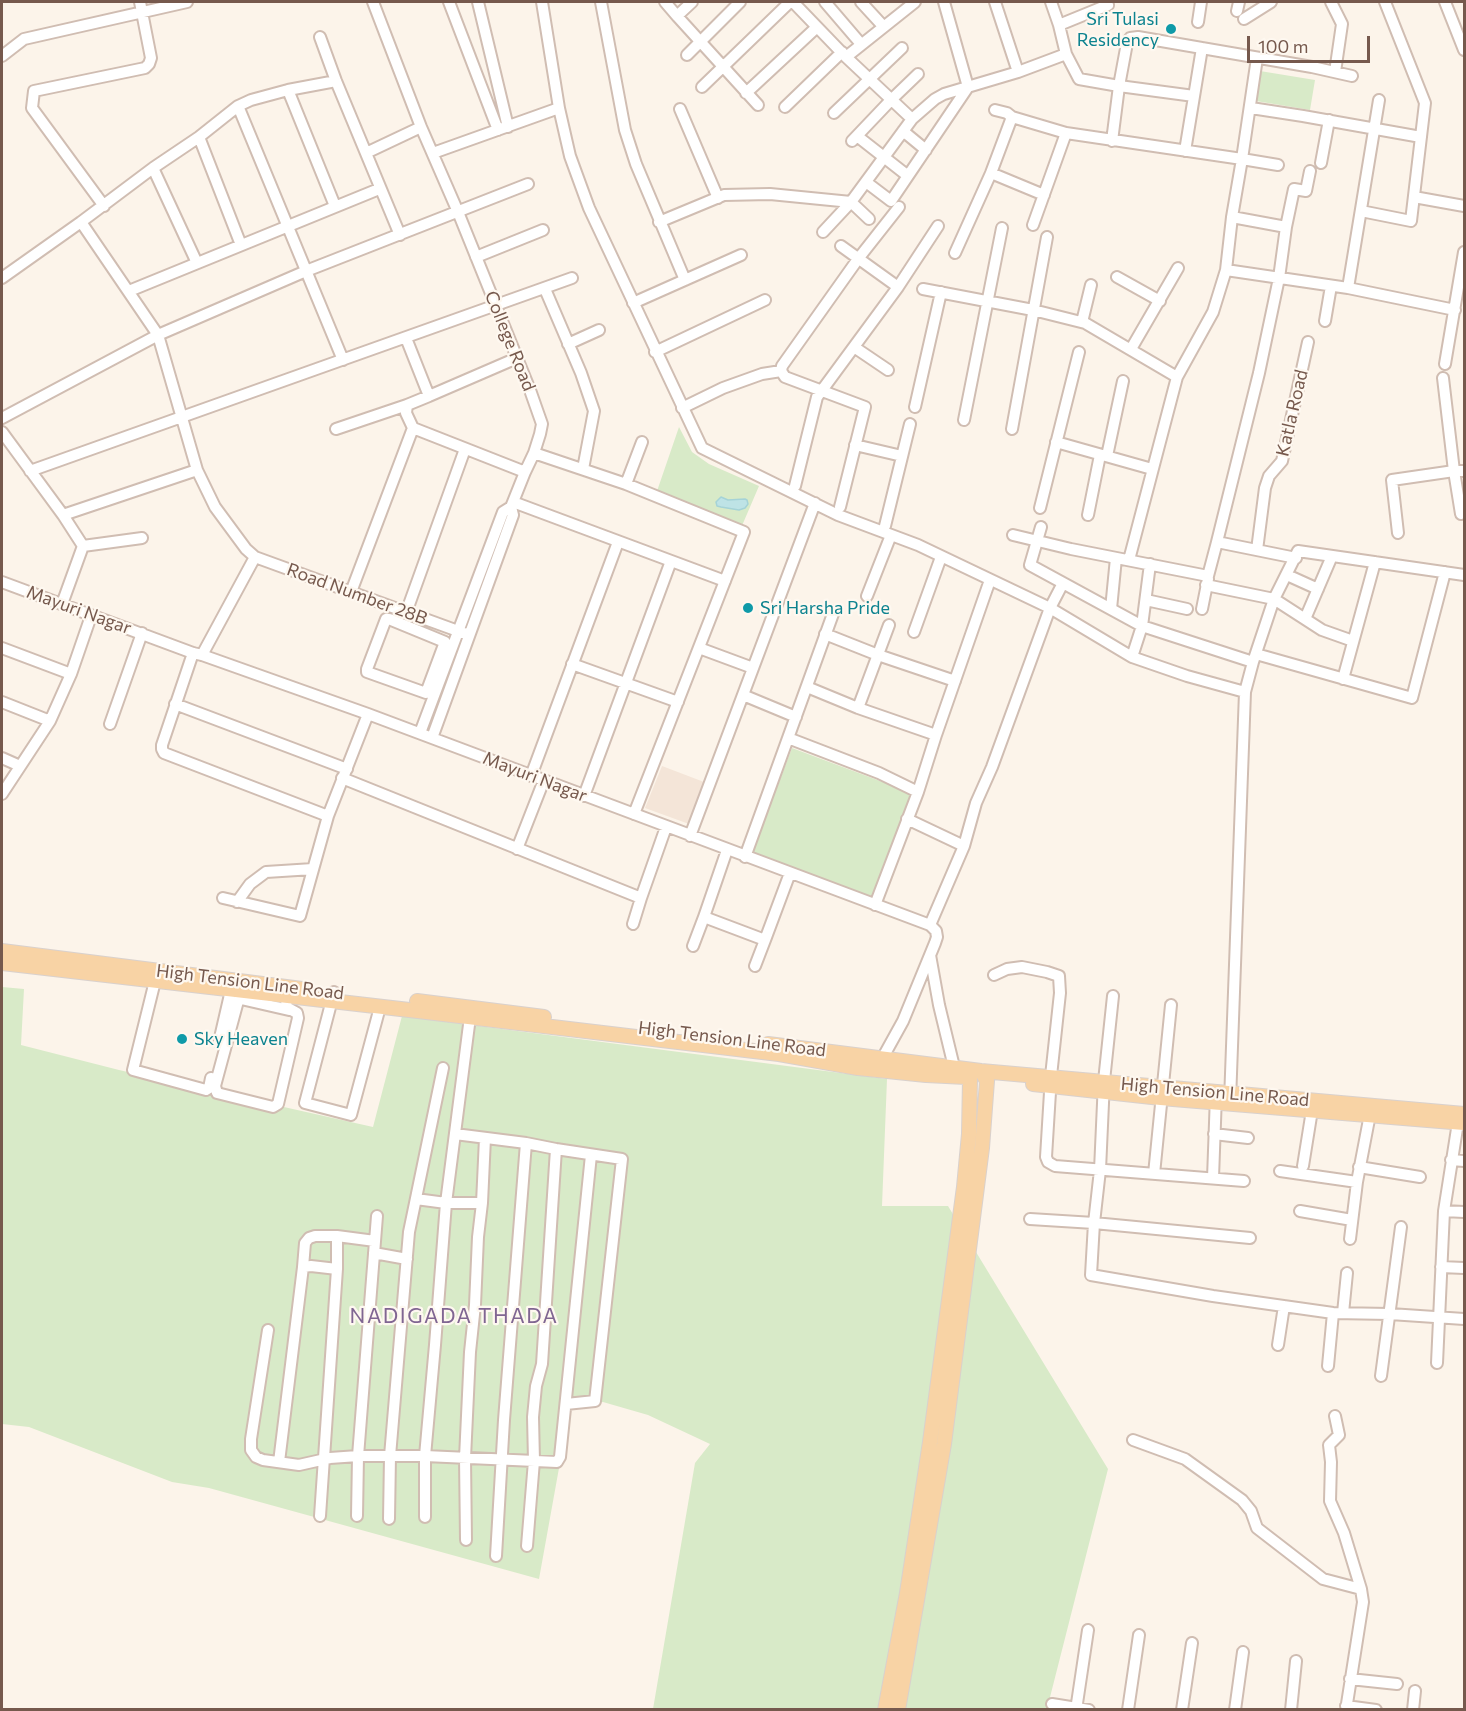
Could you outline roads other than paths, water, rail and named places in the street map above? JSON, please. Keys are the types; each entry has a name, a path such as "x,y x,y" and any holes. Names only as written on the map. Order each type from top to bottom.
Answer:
{"main road":[{"name":"High Tension Line Road","path":"2,951 332,997 665,1036 779,1054 881,1065 954,1067 984,1076 1462,1118"},
{"name":"High Tension Line Road","path":"2,963 231,990 247,996 288,1003 332,997 380,1007 665,1036"},
{"path":"881,1065 966,1077 971,1083 964,1187 937,1443 885,1710"},
{"path":"898,1710 937,1443 975,1211 984,1076"}],"street":[{"path":"2,56 24,39 140,6 187,2"},
{"name":"College Road","path":"373,2 421,127 518,358 542,424 534,453 512,505 503,512 464,633"},
{"path":"449,2 503,128"},
{"path":"478,2 503,128"},
{"path":"542,2 559,108 570,156 589,208 702,448 838,514 888,530 1050,608 1132,657 1187,676 1245,692"},
{"path":"601,2 625,129 659,222 685,280"},
{"path":"665,2 758,105"},
{"path":"677,16 692,2"},
{"path":"687,55 740,2"},
{"path":"702,87 792,2 912,119"},
{"path":"825,2 861,44"},
{"path":"861,2 884,26"},
{"path":"785,107 844,55 884,26 902,6 915,2"},
{"path":"944,2 969,87"},
{"path":"994,2 1018,72"},
{"path":"1051,2 1066,54 1079,79 1194,96"},
{"path":"1059,25 1108,5 1107,2"},
{"path":"1198,22 1201,2"},
{"path":"1240,11 1271,2"},
{"path":"1331,2 1342,24 1335,72"},
{"path":"1361,211 1411,221 1425,103 1385,2"},
{"path":"1445,2 1464,50"},
{"path":"104,206 32,108 34,91 144,68 149,64 151,58 140,6"},
{"path":"746,93 818,27"},
{"path":"320,37 400,235"},
{"path":"1112,141 1119,86 1127,43 1130,38 1138,37 1203,48 1352,76"},
{"path":"834,113 902,48"},
{"path":"1185,151 1203,48"},
{"path":"823,232 851,202 919,111 944,94 1018,72 1066,54"},
{"path":"1129,560 1178,377 1213,312 1226,270 1257,58"},
{"path":"908,176 855,139 918,74"},
{"path":"2,278 199,137 238,106 288,90 336,81"},
{"path":"866,182 891,201 969,87"},
{"path":"288,90 335,206"},
{"path":"1348,288 1379,100"},
{"path":"238,106 343,360"},
{"path":"433,153 559,108"},
{"path":"1251,108 1421,137"},
{"path":"680,109 718,198"},
{"path":"995,110 1066,133 1278,165"},
{"path":"955,253 991,173 1012,117"},
{"path":"1321,163 1329,120"},
{"path":"366,153 421,127"},
{"path":"903,131 926,150"},
{"path":"1033,225 1066,133"},
{"path":"199,137 241,245"},
{"path":"153,168 197,263"},
{"path":"1202,609 1207,580 1259,373 1279,278 1293,189 1306,191 1310,171"},
{"path":"991,173 1044,195"},
{"path":"2,418 158,335 306,272 528,184"},
{"path":"129,291 380,189"},
{"path":"659,222 724,195 770,194 851,202 869,219"},
{"path":"1414,197 1464,206"},
{"path":"840,507 865,406 785,377 781,370 858,259 899,207"},
{"path":"1232,217 1286,227"},
{"path":"81,222 158,335 197,470 215,507 246,549 255,556 198,654 175,704 162,749 164,753 328,816"},
{"path":"795,486 817,397 898,287 938,226"},
{"path":"964,420 1002,228"},
{"path":"476,256 543,230"},
{"path":"1012,429 1047,237"},
{"path":"841,246 898,287"},
{"path":"1445,364 1462,278 1464,252"},
{"path":"633,303 741,255"},
{"path":"1131,349 1178,268"},
{"path":"1226,270 1348,288 1455,310"},
{"path":"1117,277 1160,301"},
{"path":"30,471 572,278"},
{"path":"1082,322 1091,285"},
{"path":"1325,321 1331,286"},
{"path":"545,288 594,411 583,469"},
{"path":"923,289 1082,322 1178,377"},
{"path":"915,407 941,292"},
{"path":"656,352 765,300"},
{"path":"568,344 599,330"},
{"path":"405,338 429,396"},
{"name":"Katla Road","path":"1257,550 1265,488 1269,476 1282,461 1308,342"},
{"path":"854,347 888,370"},
{"path":"1040,508 1079,352"},
{"path":"336,429 407,405 518,358"},
{"path":"682,408 723,388 762,374 781,370"},
{"path":"1443,378 1459,471 1461,514"},
{"path":"1088,515 1123,381"},
{"path":"351,592 413,428 406,412 407,405"},
{"path":"867,596 888,530 910,424"},
{"path":"413,428 525,472"},
{"path":"2,432 83,546"},
{"path":"626,484 642,442"},
{"path":"1056,442 1152,470"},
{"path":"855,444 902,456"},
{"path":"406,613 465,449"},
{"path":"534,453 626,484 744,532 634,814"},
{"path":"63,515 197,470"},
{"path":"1398,533 1392,480 1459,471"},
{"path":"690,836 815,503"},
{"path":"512,505 725,581"},
{"path":"1041,528 1030,565 1142,626 1412,699 1445,572"},
{"path":"1013,535 1037,542 1150,564 1274,599 1322,630 1353,641"},
{"path":"83,546 142,538"},
{"path":"531,776 618,542"},
{"path":"1217,542 1296,558"},
{"path":"62,604 83,546"},
{"path":"1213,1179 1214,1134 1223,1098 1245,692 1274,599 1298,551 1464,575"},
{"name":"Road Number 28B","path":"255,556 464,633"},
{"path":"1305,619 1332,556"},
{"path":"914,632 941,557"},
{"path":"1111,609 1116,558"},
{"path":"584,796 670,561"},
{"path":"1343,679 1375,562"},
{"path":"1132,657 1142,626 1150,564"},
{"path":"1287,575 1318,589"},
{"path":"875,905 918,792 990,580"},
{"name":"Mayuri Nagar","path":"2,582 368,714 930,926"},
{"path":"881,1065 903,1021 930,955 936,932 930,926 964,846 976,803 992,767 1050,608 1062,583"},
{"path":"1146,600 1187,609"},
{"path":"745,856 834,611"},
{"path":"2,794 50,721 71,674 91,616"},
{"path":"420,734 442,665 445,642 389,619 386,620 366,671 424,693 428,691 442,665 464,633"},
{"path":"858,708 889,625"},
{"path":"110,724 142,633"},
{"path":"432,738 456,670 464,633"},
{"path":"825,634 955,681"},
{"path":"2,648 71,674"},
{"path":"699,648 753,668"},
{"path":"572,664 678,702"},
{"path":"442,665 456,670"},
{"path":"807,687 858,708 936,735"},
{"path":"743,695 796,717"},
{"path":"2,702 50,721"},
{"path":"175,704 517,849 642,898"},
{"path":"223,898 300,916 328,816 368,714"},
{"path":"788,738 879,773 918,792"},
{"path":"2,758 20,766"},
{"path":"517,849 544,780"},
{"path":"907,819 964,846"},
{"path":"633,924 666,827"},
{"path":"693,946 727,850"},
{"path":"237,902 250,884 266,873 313,870"},
{"path":"755,966 790,873"},
{"path":"704,917 765,940"},
{"path":"930,955 943,1025 954,1067"},
{"path":"994,975 1007,969 1022,967 1059,976 1060,993 1046,1157 1048,1162 1055,1166 1244,1181"},
{"path":"155,981 133,1070 206,1090 209,1087 231,990"},
{"path":"247,996 237,1002 215,1089 220,1094 273,1107 279,1102 298,1018 297,1013 288,1003"},
{"path":"1113,996 1104,1087 1091,1275 1213,1296 1338,1313 1464,1319"},
{"path":"332,997 305,1103 351,1115 380,1007"},
{"path":"1154,1174 1171,1005"},
{"path":"425,1517 425,1456 443,1236 470,1017"},
{"path":"389,1519 390,1456 409,1232 444,1068"},
{"path":"1304,1166 1313,1105"},
{"path":"1350,1239 1359,1167 1371,1110"},
{"path":"1437,1363 1444,1211 1451,1160 1462,1118"},
{"path":"455,1134 622,1159 595,1401 566,1404"},
{"path":"1214,1134 1248,1138"},
{"path":"466,1540 465,1458 470,1352 485,1138"},
{"path":"496,1556 501,1459 526,1143"},
{"path":"526,1546 534,1461 533,1417 536,1386 542,1364 556,1149"},
{"path":"268,1330 251,1439 251,1450 256,1457 299,1465 358,1456 425,1456 553,1463 559,1460 591,1155"},
{"path":"1451,1160 1464,1161"},
{"path":"1359,1167 1420,1177"},
{"path":"1280,1171 1357,1182"},
{"path":"416,1199 446,1203 482,1203"},
{"path":"1300,1211 1352,1220"},
{"path":"1444,1211 1464,1212"},
{"path":"357,1516 358,1456 377,1216"},
{"path":"1030,1220 1094,1223 1250,1238"},
{"path":"1381,1376 1401,1227"},
{"path":"279,1462 305,1243 309,1238 315,1236 337,1236 375,1241"},
{"path":"320,1516 337,1269 337,1236"},
{"path":"374,1253 407,1259"},
{"path":"303,1268 311,1266 337,1269"},
{"path":"1442,1267 1464,1268"},
{"path":"1328,1366 1347,1273"},
{"path":"1278,1345 1284,1306"},
{"path":"1335,1416 1340,1435 1329,1445 1330,1501 1344,1533 1363,1602 1346,1708 1376,1710"},
{"path":"1133,1440 1185,1459 1242,1500 1251,1511 1257,1528 1323,1580 1361,1589"},
{"path":"1076,1708 1088,1630"},
{"path":"1128,1710 1139,1635"},
{"path":"1182,1710 1192,1643"},
{"path":"1235,1710 1243,1652"},
{"path":"1291,1710 1296,1662"},
{"path":"1350,1679 1397,1684"},
{"path":"1413,1710 1415,1691"},
{"path":"1052,1704 1089,1710"}],"water":[{"path":"721,497 728,500 745,499 748,504 739,510 717,506 716,502"}],"place":[{"name":"Sri Tulasi Residency","path":"1171,29"},
{"name":"Sri Harsha Pride","path":"748,608"},
{"name":"Sky Heaven","path":"182,1039"}],"district":[{"name":"NADIGADA THADA","path":"454,1316"}]}
